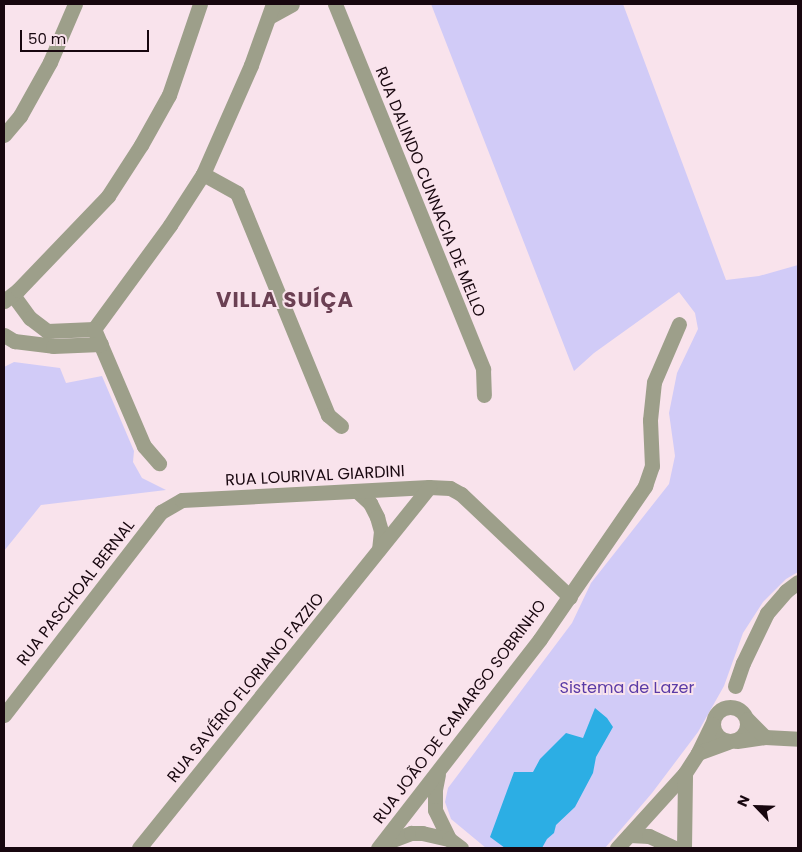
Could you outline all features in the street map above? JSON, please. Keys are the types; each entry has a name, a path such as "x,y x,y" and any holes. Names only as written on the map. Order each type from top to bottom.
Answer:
{"street":[{"path":"94,329 47,331 8,298 108,196 141,145 169,95 200,4"},
{"path":"94,329 170,225 203,174 225,128 271,10 292,4"},
{"name":"RUA DALINDO CUNNACIA DE MELLO","path":"335,4 483,369 484,395"},
{"path":"4,135 20,116 50,62 70,8"},
{"path":"203,174 237,193 328,415 341,426"},
{"name":"RUA JOÃO DE CAMARGO SOBRINHO","path":"380,846 540,640 645,486 652,466 650,420 654,382 679,324"},
{"path":"94,329 144,446 159,463"},
{"path":"4,335 14,341 53,346 101,344"},
{"name":"RUA LOURIVAL GIARDINI","path":"182,500 429,487 450,488 461,494 570,597"},
{"name":"RUA SAVÉRIO FLORIANO FAZZIO","path":"139,848 429,487"},
{"path":"357,491 370,503 377,517 381,531 379,549"},
{"name":"RUA PASCHOAL BERNAL","path":"4,715 161,512 182,500"},
{"path":"617,848 685,773 698,753 714,716 735,686 743,663 767,612 786,591 798,582"},
{"path":"698,753 744,735 747,727 735,686"},
{"path":"719,710 735,707 765,737"},
{"path":"712,724 714,732 720,739 732,741 765,737 798,739"},
{"path":"438,771 435,790 435,810 455,844"},
{"path":"684,848 685,773"},
{"path":"380,846 411,833 434,834 455,844"},
{"path":"629,834 648,836 675,848"}],"green space":[{"name":"Sistema de Lazer","path":"431,4 623,4 726,280 759,276 798,265 798,572 786,579 763,602 743,633 724,686 698,732 652,793 605,848 486,848 451,819 445,802 448,788 572,623 591,583 669,484 675,456 669,413 677,373 698,329 695,313 679,292 594,353 574,371"},
{"path":"14,362 60,368 66,383 102,376 134,451 133,462 142,478 166,490 41,505 4,551 4,367"}],"water":[{"path":"595,708 607,718 613,727 596,757 593,773 575,807 556,825 554,833 547,839 542,848 505,848 490,837 514,772 533,772 540,759 566,733 583,738"}],"district":[{"name":"VILLA SUÍÇA","path":"285,300"}]}
